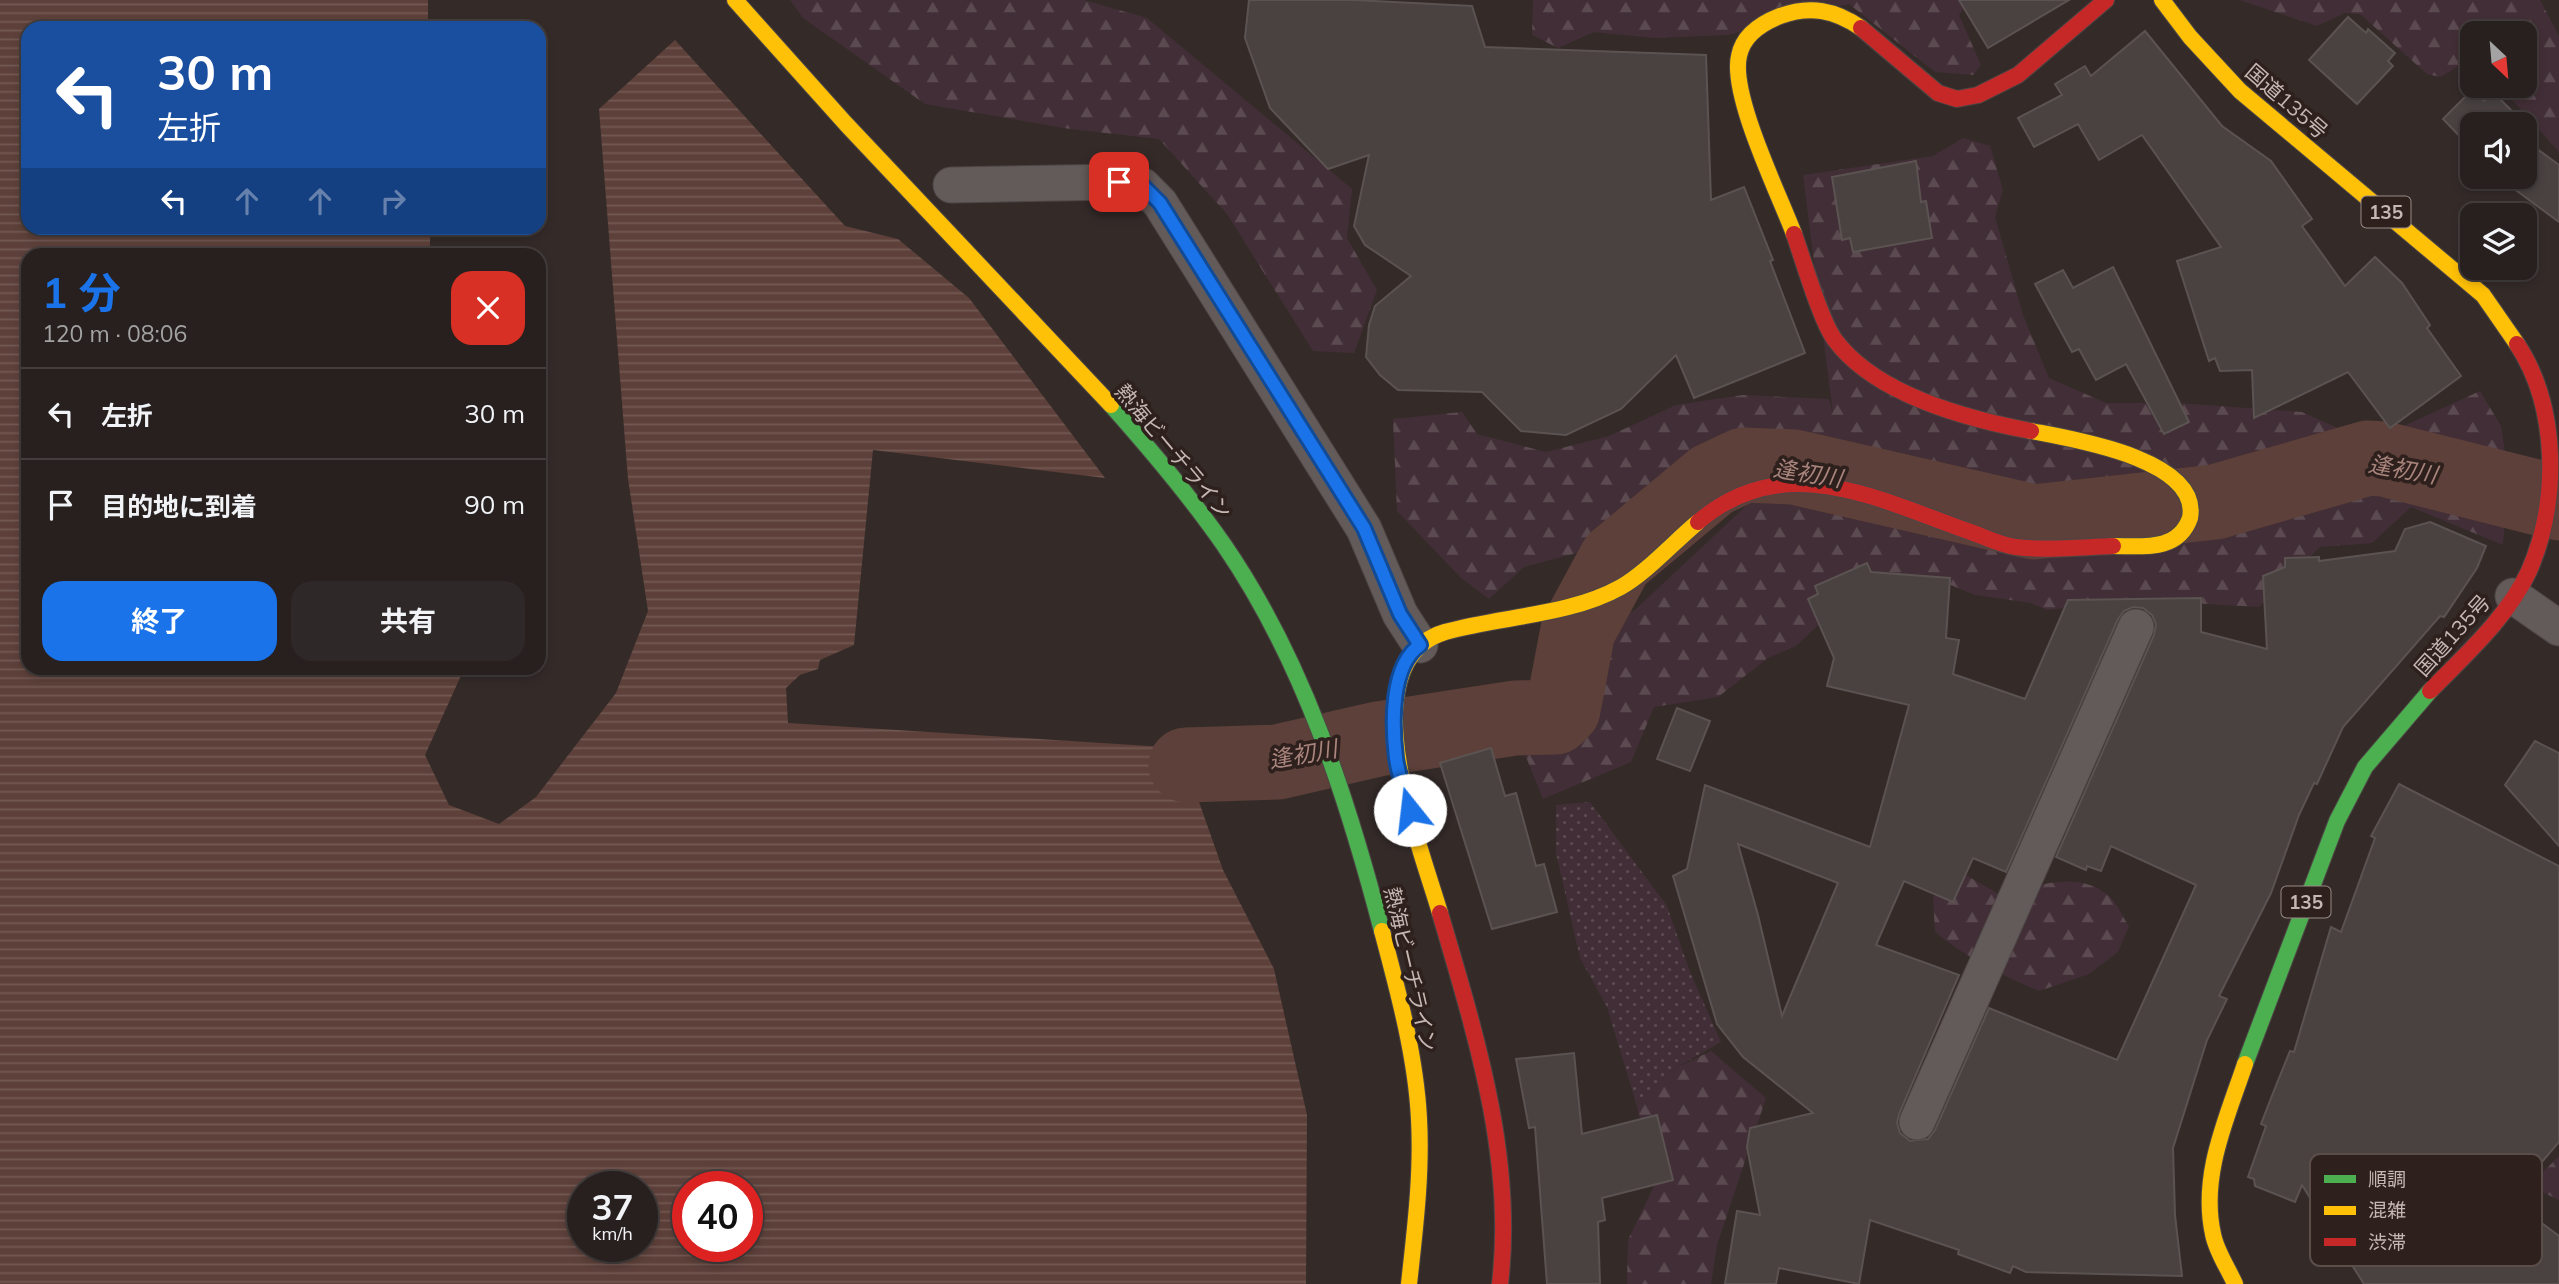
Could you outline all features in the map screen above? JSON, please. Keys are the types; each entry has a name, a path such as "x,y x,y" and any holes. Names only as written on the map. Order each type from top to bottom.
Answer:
{"main road":[{"name":"熱海ビーチライン","path":"735,0 799,77 1044,332 1186,493 1241,571 1281,644 1343,795 1383,928 1417,1096 1418,1205 1409,1284"},
{"path":"1500,1284 1504,1250 1503,1176 1478,1041 1396,759 1397,687 1404,666 1420,645 1443,632 1578,603 1621,587 1714,508 1771,484 1816,483 1846,488 2015,547 2162,546 2177,539 2187,527 2192,505 2186,489 2167,472 2096,445 1984,422 1936,405 1902,390 1850,357 1833,338 1742,97 1737,72 1738,58 1746,38 1767,21 1785,14 1818,11 1841,15 1940,96 1955,100 1993,92 2013,79 2106,0"},
{"name":"国道135号","path":"2162,0 2190,37 2240,91 2483,295 2521,351 2543,401 2554,459 2545,521 2521,583 2491,629 2412,709 2365,767 2337,821 2263,1013 2215,1152 2210,1192 2213,1235 2235,1284"}],"street":[{"path":"951,185 1119,182 1143,186 1152,194 1364,528 1400,614 1420,645"},
{"path":"2521,583 2559,628"},
{"path":"1917,1122 2136,627"}],"green space":[{"path":"790,0 1084,0 1147,18 1352,189 1347,238 1377,290 1354,353 1313,351 1227,214 1159,139 1070,129 925,104 803,18"},
{"path":"1533,0 1969,0 1959,15 1981,65 1973,75 1935,72 1849,4 1728,35 1654,38 1594,32 1558,48 1532,35"},
{"path":"2239,0 2540,0 2559,36 2559,152 2537,127 2537,112 2523,112 2511,98 2538,98 2538,21 2460,21 2460,66 2440,77 2427,74 2360,14 2345,13 2317,26"},
{"path":"1963,138 1990,146 2003,190 1995,217 2023,315 2049,378 2106,403 2178,403 2302,412 2369,442 2480,391 2501,426 2508,473 2503,545 2411,507 2372,543 2320,547 2259,607 2140,600 2047,610 2031,603 1975,595 1941,581 1824,620 1796,646 1768,658 1718,697 1654,707 1631,762 1543,799 1520,742 1524,718 1544,673 1636,609 1815,441 1799,454 1663,530 1524,567 1489,599 1461,578 1397,511 1393,419 1462,412 1477,434 1546,452 1609,436 1676,405 1743,395 1829,399 1833,414 1803,175 1933,156"},
{"path":"1590,802 1667,906 1690,972 1721,1042 1674,1069 1636,1103 1607,1007 1580,958 1556,853 1556,805"},
{"path":"1964,874 2002,896 2058,882 2086,884 2111,898 2129,926 2118,952 2089,974 2039,991 1985,965 1935,932 1933,897"},
{"path":"1711,1051 1766,1098 1717,1245 1711,1284 1627,1284 1628,1240 1656,1182 1636,1103 1674,1069"},
{"path":"2559,1156 2559,1200 2542,1192 2542,1173"}],"shaded area":[{"path":"0,0 428,0 428,21 21,21 21,235 430,235 430,248 21,248 21,675 461,675 425,755 449,805 499,824 536,797 616,693 648,611 628,479 599,109 675,40 845,226 898,239 969,298 1105,478 873,450 854,645 820,660 818,669 800,675 786,688 788,723 1180,748 1223,870 1274,969 1307,1115 1306,1284 0,1284"}],"building":[{"path":"1249,0 1354,0 1472,6 1485,47 1706,55 1711,200 1744,187 1805,353 1694,398 1676,355 1621,409 1566,435 1521,431 1482,392 1398,390 1380,375 1366,357 1369,325 1375,306 1411,276 1365,245 1354,226 1369,155 1328,169 1270,108 1245,38"},
{"path":"1959,0 2069,0 1988,48"},
{"path":"2348,17 2366,33 2368,29 2395,53 2388,61 2393,66 2357,104 2309,60"},
{"path":"2145,31 2222,126 2271,161 2312,219 2302,226 2345,286 2375,257 2402,283 2430,325 2427,328 2461,376 2390,428 2348,372 2254,418 2252,370 2220,371 2215,358 2209,361 2177,261 2221,247 2142,135 2099,160 2078,124 2034,147 2018,118 2062,95 2055,84 2085,66 2091,76"},
{"path":"2464,98 2481,98 2484,101 2487,98 2499,98 2513,112 2460,112 2460,137 2443,119"},
{"path":"2537,149 2559,165 2559,222 2537,203 2514,189 2537,189"},
{"path":"1916,161 1921,202 1926,201 1932,238 1853,252 1850,238 1842,240 1832,177"},
{"path":"2113,267 2189,422 2164,434 2126,364 2096,380 2079,349 2072,352 2035,284 2063,270 2073,288"},
{"path":"2430,522 2486,546 2477,568 2444,617 2440,616 2343,727 2317,784 2314,783 2299,815 2271,893 2219,996 2227,999 2207,1040 2173,1148 2175,1215 2182,1276 2026,1272 2013,1266 2010,1273 1958,1254 1959,1250 1870,1220 1859,1284 1779,1268 1776,1284 1725,1284 1737,1211 1760,1215 1747,1147 1750,1128 1813,1113 1743,1057 1717,1024 1673,876 1687,869 1705,785 1870,847 1909,705 1827,686 1834,658 1808,599 1818,594 1815,586 1867,563 1871,572 1950,578 1946,638 1959,640 1953,674 2025,699 2068,600 2201,598 2201,632 2267,649 2263,576 2285,567 2285,558 2319,557 2319,561 2395,551 2405,529","holes":["2133,607 2143,608 2152,615 2156,624 2154,635 2056,857 2086,870 2087,866 2101,871 2111,846 2196,885 2117,1060 1989,1008 1935,1130 1928,1139 1910,1141 1900,1133 1897,1123 1899,1114 1959,975 1876,945 1904,881 1953,902 1973,858 2006,872 2118,619 2124,611","1738,844 1838,883 1782,1016 1758,915"]},
{"path":"1677,708 1710,721 1690,771 1657,759"},
{"path":"2535,741 2559,753 2559,846 2505,785"},
{"path":"1491,748 1505,796 1516,793 1536,866 1544,864 1557,912 1492,929 1440,763"},
{"path":"2399,784 2559,866 2559,1142 2542,1162 2542,1154 2310,1154 2310,1198 2302,1185 2295,1202 2255,1186 2254,1179 2248,1177 2266,1126 2261,1124 2290,1051 2294,1052 2331,927 2341,932 2375,838 2371,836"},
{"path":"1574,1053 1582,1134 1657,1115 1673,1180 1602,1198 1605,1220 1598,1222 1600,1284 1547,1284 1535,1127 1529,1128 1516,1059"},
{"path":"2542,1223 2559,1236 2559,1284 2364,1284 2352,1266 2542,1266"}],"waterway":[{"name":"逢初川","path":"1186,765 1278,762 1378,739 1515,718 1555,717 1563,709 1578,630 1616,560 1712,480 1744,465 1794,467 2034,522 2215,502 2368,458 2384,459 2559,503"}],"traffic: fast":[{"path":"1111,405 1170,474 1224,545 1277,635 1299,682 1337,780 1382,931"},
{"path":"2245,1064 2337,821 2365,767 2430,691"}],"traffic: slow":[{"path":"735,0 846,124 1111,405"},
{"path":"2162,0 2190,37 2240,91 2483,295 2517,344"},
{"path":"1794,234 1748,119 1738,73 1741,49 1749,36 1760,26 1780,16 1802,11 1832,13 1861,28"},
{"path":"2031,431 2102,446 2130,455 2176,481 2188,498 2190,518 2177,537 2158,545 2113,546"},
{"path":"1440,913 1407,803 1398,759 1395,717 1400,679 1416,650 1445,632 1557,610 1601,597 1640,574 1698,522"},
{"path":"1382,931 1410,1048 1419,1119 1419,1181 1409,1284"},
{"path":"2235,1284 2215,1240 2210,1212 2210,1190 2217,1147 2245,1064"}],"traffic: jam":[{"path":"1861,28 1938,93 1957,99 1978,95 2018,75 2106,0"},
{"path":"1794,234 1824,319 1835,340 1853,359 1874,376 1924,402 2031,431"},
{"path":"2430,691 2498,620 2520,588 2539,544 2549,486 2547,426 2531,369 2517,344"},
{"path":"1698,522 1730,500 1763,488 1796,484 1863,494 2010,546 2052,549 2113,546"},
{"path":"1440,913 1478,1050 1497,1142 1502,1189 1500,1284"}],"route":[{"path":"1119,182 1143,186 1160,203 1364,528 1400,614 1420,645 1404,666 1397,687 1395,711 1396,759 1410,810"}]}
